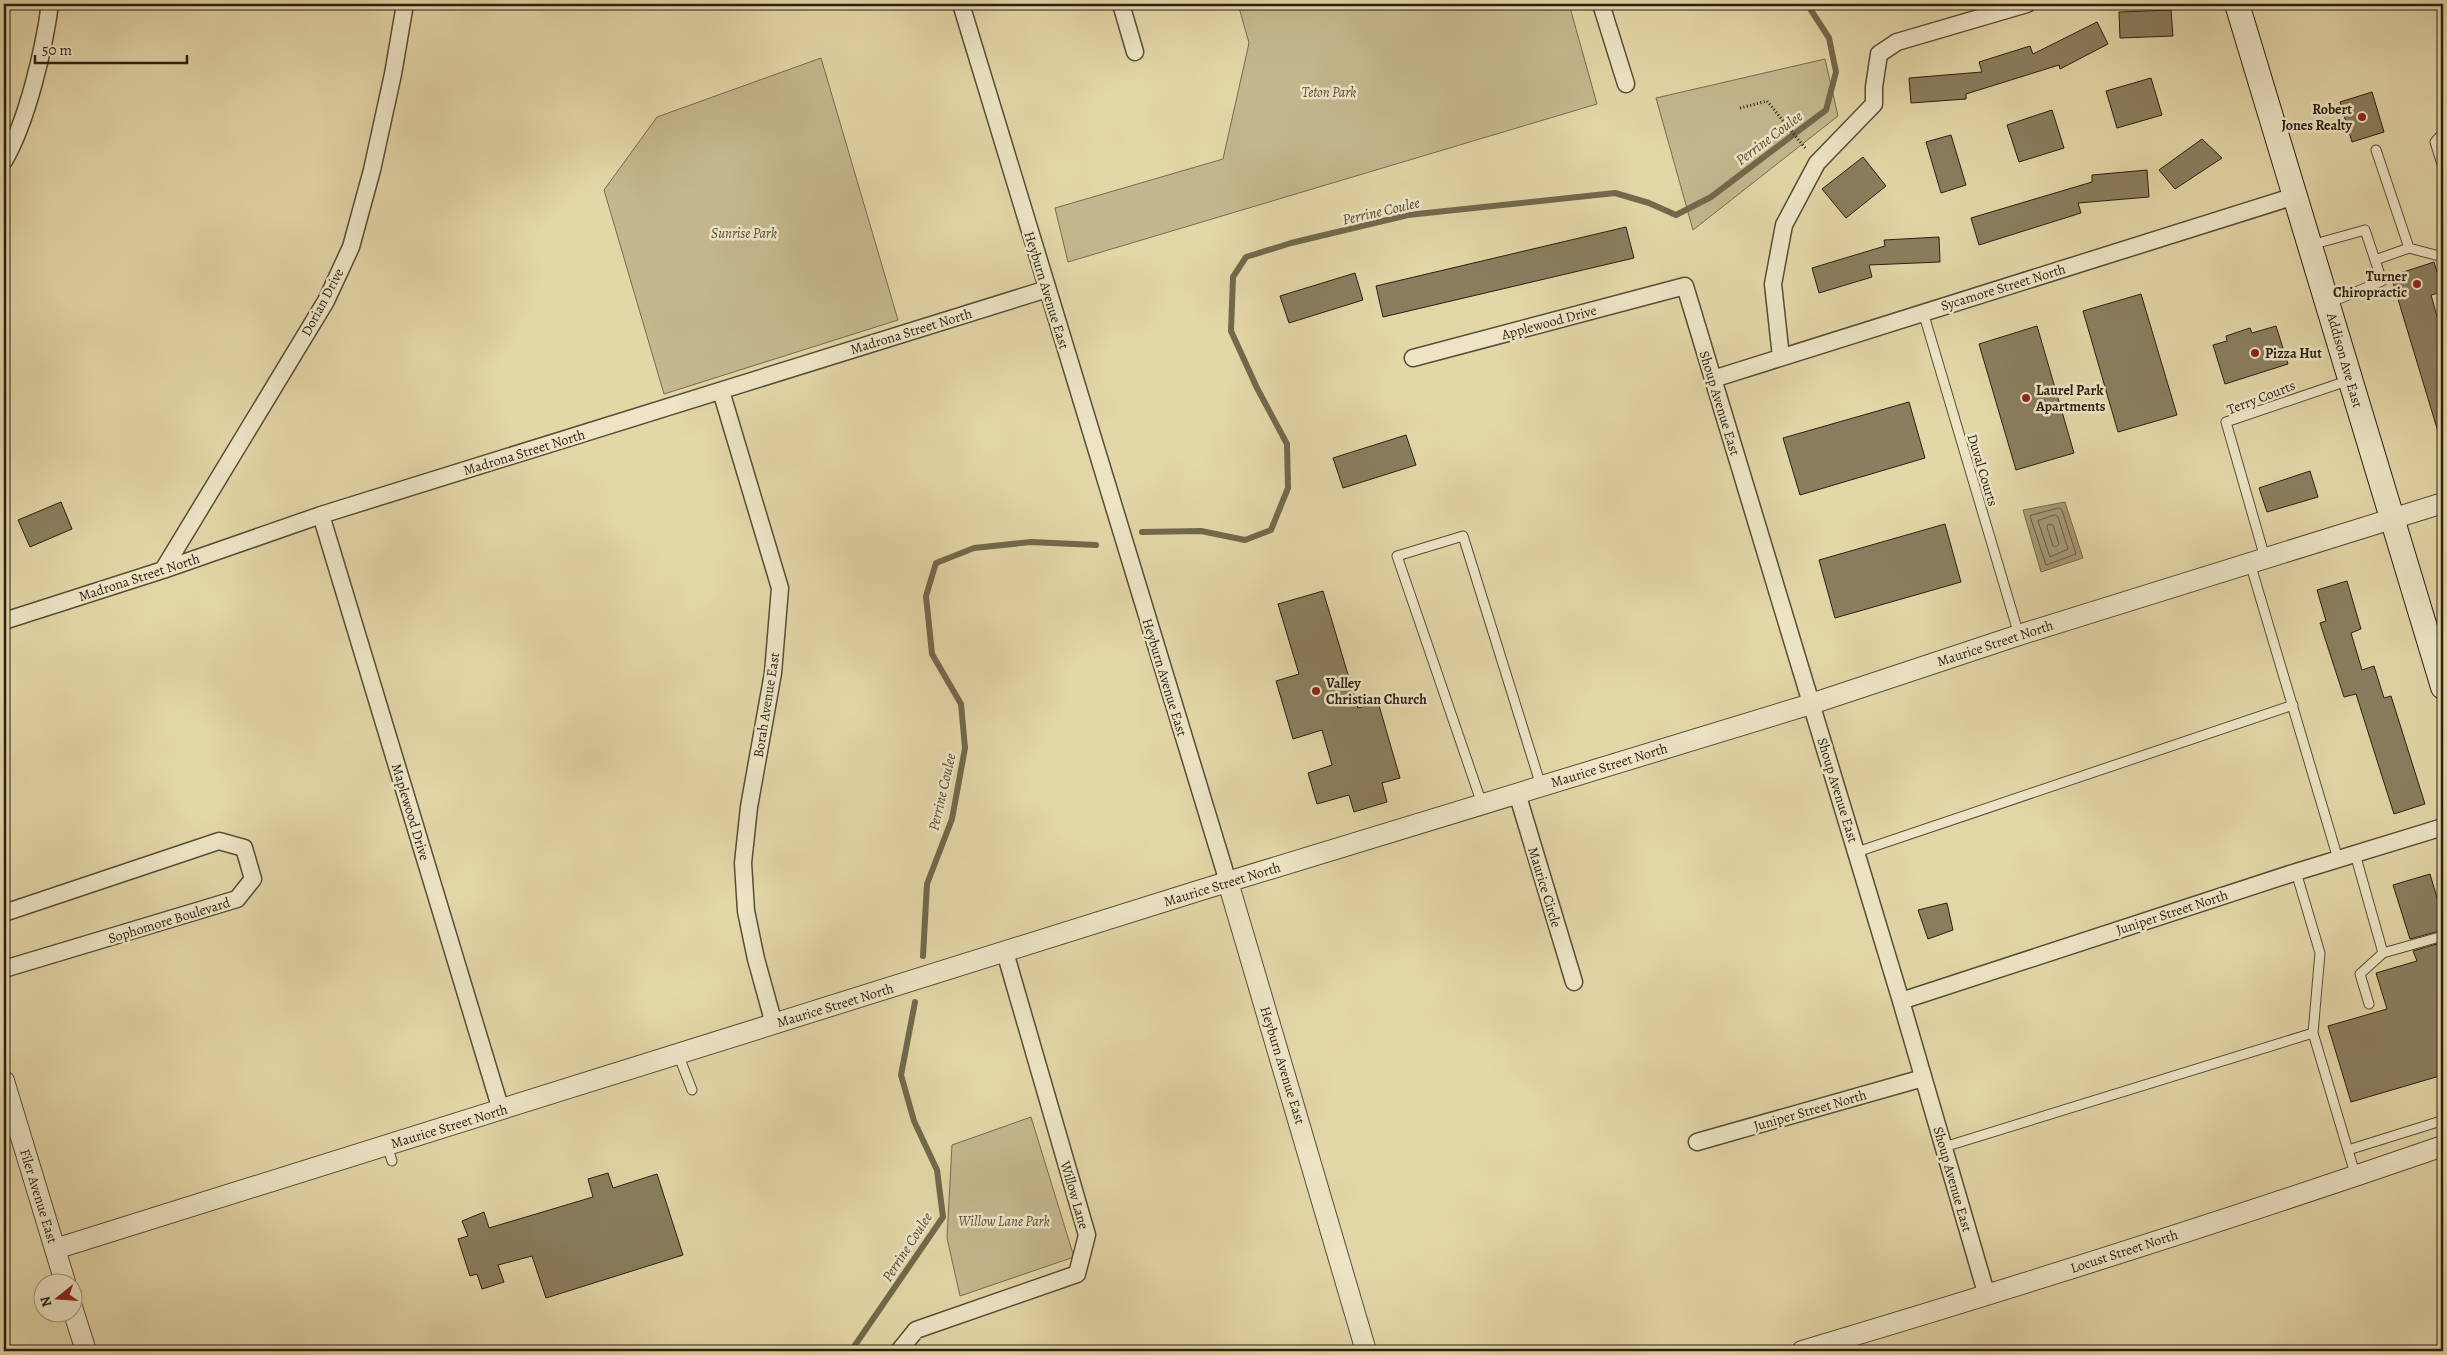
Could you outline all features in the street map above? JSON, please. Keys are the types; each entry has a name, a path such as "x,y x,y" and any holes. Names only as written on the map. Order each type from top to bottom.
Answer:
{"main road":[{"name":"Addison Ave East","path":"2237,4 2443,687"}],"street":[{"path":"4,161 10,151 31,89 46,33 50,4"},
{"name":"Dorian Drive","path":"163,570 326,301 351,247 383,122 405,4"},
{"name":"Heyburn Avenue East","path":"961,4 1228,882 1366,1351"},
{"path":"1121,4 1135,52"},
{"path":"1601,4 1626,84"},
{"path":"1780,358 1773,284 1784,225 1817,163 1874,104 1874,87 1879,54 1896,42 2027,4"},
{"name":"Sycamore Street North","path":"1713,380 2294,196"},
{"name":"Applewood Drive","path":"1413,358 1685,286"},
{"name":"Shoup Avenue East","path":"1685,286 1857,852 1987,1296"},
{"name":"Madrona Street North","path":"4,621 163,570 321,515 1047,289"},
{"name":"Borah Avenue East","path":"721,390 780,588 773,673 749,807 743,863 746,911 756,959 774,1024"},
{"name":"Maurice Street North","path":"55,1249 390,1153 501,1110 1228,882 1811,704 2019,635 2443,503"},
{"name":"Maplewood Drive","path":"321,515 501,1110"},
{"name":"Maurice Circle","path":"1517,793 1574,982"},
{"name":"Juniper Street North","path":"1901,1000 2296,872 2443,827"},
{"name":"Sophomore Boulevard","path":"4,913 219,841 244,848 253,879 237,899 4,969"},
{"name":"Willow Lane","path":"899,1351 916,1330 1077,1274 1087,1235 1005,952"},
{"name":"Juniper Street North","path":"1697,1142 1923,1078"},
{"name":"Filer Avenue East","path":"4,1081 62,1272"},
{"name":"Locust Street North","path":"1802,1351 1987,1296 2356,1177 2443,1146"},
{"path":"77,1322 86,1351"}],"lane":[{"path":"2443,133 2435,142 2443,167"},
{"path":"2376,150 2409,248"},
{"path":"2310,246 2365,230 2382,281 2328,303"},
{"path":"2375,260 2409,248 2443,257"},
{"name":"Duval Courts","path":"1923,312 2019,635"},
{"name":"Terry Courts","path":"2258,560 2226,422 2350,380"},
{"path":"1482,804 1397,556 1463,536 1541,786"},
{"path":"2258,560 2293,705 2338,859"},
{"path":"1857,852 2293,705"},
{"path":"2356,854 2384,953"},
{"path":"2296,872 2320,953 2313,1034 2356,1177"},
{"path":"2369,1004 2360,974 2384,953 2443,936"},
{"path":"1944,1147 2313,1034"},
{"path":"678,1054 692,1090"},
{"path":"2348,1150 2440,1121 2443,1130"}],"path":[{"path":"1740,108 1767,101 1817,163"}],"green space":[{"name":"Teton Park","path":"1238,4 1569,4 1597,104 1068,262 1055,208 1223,159 1249,43"},
{"name":"Sunrise Park","path":"821,58 898,320 664,394 604,190 657,117"},
{"path":"1825,59 1838,116 1693,230 1656,98"},
{"name":"Willow Lane Park","path":"1031,1117 1074,1257 960,1296 947,1238 952,1145"}],"water":[{"path":"2065,502 2083,558 2041,572 2023,510"}],"building":[{"path":"2171,10 2173,36 2120,38 2119,12"},
{"path":"2097,22 2108,44 2060,69 2059,65 1966,94 1966,99 1911,103 1909,78 1982,72 1979,62 2030,46 2033,54"},
{"path":"2151,78 2162,115 2117,128 2106,91"},
{"name":"Robert Jones Realty","path":"2372,92 2384,132 2352,142 2340,102"},
{"path":"2052,110 2064,148 2019,162 2007,125"},
{"path":"1951,135 1966,185 1941,193 1926,142"},
{"path":"2202,139 2222,158 2175,189 2159,170"},
{"path":"1863,157 1886,186 1846,218 1822,189"},
{"path":"2147,170 2149,197 2078,203 2081,213 1979,245 1971,218 2092,182 2092,175"},
{"path":"1626,227 1634,258 1383,317 1376,286"},
{"path":"1939,237 1940,262 1869,265 1872,277 1819,293 1812,268 1885,246 1884,240"},
{"path":"2434,262 2443,292 2431,295 2443,338 2443,434 2439,435 2391,276"},
{"path":"1355,273 1363,300 1289,323 1280,296"},
{"name":"Laurel Park Apartments","path":"2141,294 2177,415 2118,432 2083,311"},
{"name":"Laurel Park Apartments","path":"2037,326 2074,453 2016,470 1979,344"},
{"path":"2276,326 2288,364 2225,384 2213,345 2227,341 2226,336 2250,328 2252,333"},
{"path":"1909,402 1925,458 1800,495 1783,438"},
{"path":"1406,435 1416,465 1343,488 1333,458"},
{"path":"2310,471 2318,497 2267,512 2259,488"},
{"path":"61,502 72,529 30,547 18,520"},
{"path":"1945,524 1961,582 1835,618 1819,560"},
{"path":"2347,581 2361,629 2351,633 2362,670 2374,666 2384,698 2391,696 2425,804 2394,814 2356,694 2344,697 2320,623 2326,621 2317,590"},
{"name":"Valley Christian Church","path":"1323,591 1358,708 1378,702 1400,778 1382,783 1387,802 1354,812 1349,795 1317,804 1308,773 1332,765 1322,730 1293,739 1276,681 1299,674 1278,604"},
{"path":"2430,874 2443,918 2443,930 2410,939 2393,885"},
{"path":"1947,903 1953,930 1928,939 1918,910"},
{"path":"2443,942 2443,1075 2351,1102 2328,1026 2387,1009 2376,973 2417,961 2413,951"},
{"path":"608,1173 613,1188 657,1174 683,1255 546,1298 532,1256 498,1265 504,1282 482,1289 477,1274 470,1276 458,1239 468,1236 462,1221 484,1212 489,1228 593,1197 588,1179"}],"waterway":[{"name":"Perrine Coulee","path":"1142,532 1201,531 1245,540 1271,530 1288,488 1287,444 1257,388 1231,331 1233,277 1246,257 1291,243 1408,215 1615,193 1649,203 1676,215 1711,197 1826,110 1836,72 1829,38 1807,4"},
{"name":"Perrine Coulee","path":"923,956 927,884 952,819 965,748 961,704 932,654 926,596 936,563 974,548 1031,542 1096,545"},
{"name":"Perrine Coulee","path":"851,1351 943,1217 937,1170 914,1121 901,1075 915,1002"}],"place":[{"name":"Robert Jones Realty","path":"2362,117"},
{"name":"Turner Chiropractic","path":"2417,284"},
{"name":"Pizza Hut","path":"2255,353"},
{"name":"Laurel Park Apartments","path":"2026,398"},
{"name":"Valley Christian Church","path":"1316,691"}]}
